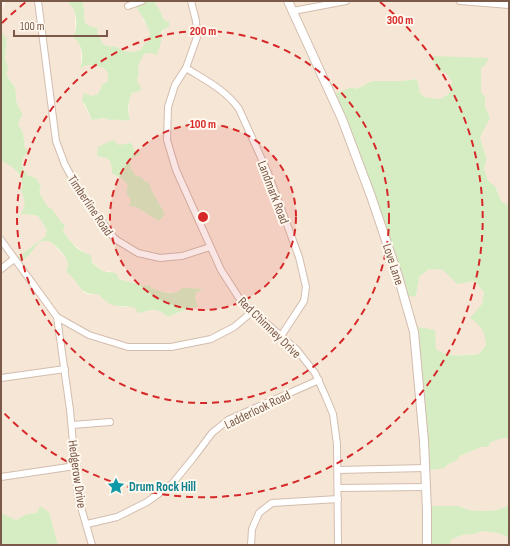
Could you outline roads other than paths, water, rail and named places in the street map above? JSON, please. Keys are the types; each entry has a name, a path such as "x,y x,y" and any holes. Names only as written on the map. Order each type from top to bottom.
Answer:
{"street":[{"name":"Timberline Road","path":"38,1 56,141 65,165 81,194 115,239 138,253 160,258 182,256 210,247"},
{"path":"128,6 142,1"},
{"name":"Red Chimney Drive","path":"192,1 196,21 197,38 186,68 175,85 168,106 167,140 176,170 221,270 241,301 297,350 315,373 333,414 337,444 338,470 338,545"},
{"name":"Love Lane","path":"288,1 342,119 371,196 402,290 414,332 424,441 427,545"},
{"path":"293,11 346,1"},
{"path":"460,1 509,5"},
{"name":"Landmark Road","path":"186,68 218,88 233,100 239,109 268,173 299,257 306,287 304,300 281,336"},
{"path":"1,240 57,317 89,335 128,347 170,347 211,339 234,327 254,312"},
{"path":"1,269 14,259"},
{"name":"Hedgerow Drive","path":"57,317 72,425 78,497 92,545"},
{"path":"1,378 65,369"},
{"name":"Ladderlook Road","path":"87,524 117,517 147,502 172,484 212,433 228,420 318,380"},
{"name":"Hedgerow Drive","path":"72,425 110,422"},
{"path":"1,477 75,466"},
{"path":"338,470 425,468"},
{"path":"338,488 426,487"},
{"path":"251,545 252,529 259,513 272,503 338,499"}],"place":[{"name":"Drum Rock Hill","path":"116,486"}]}
